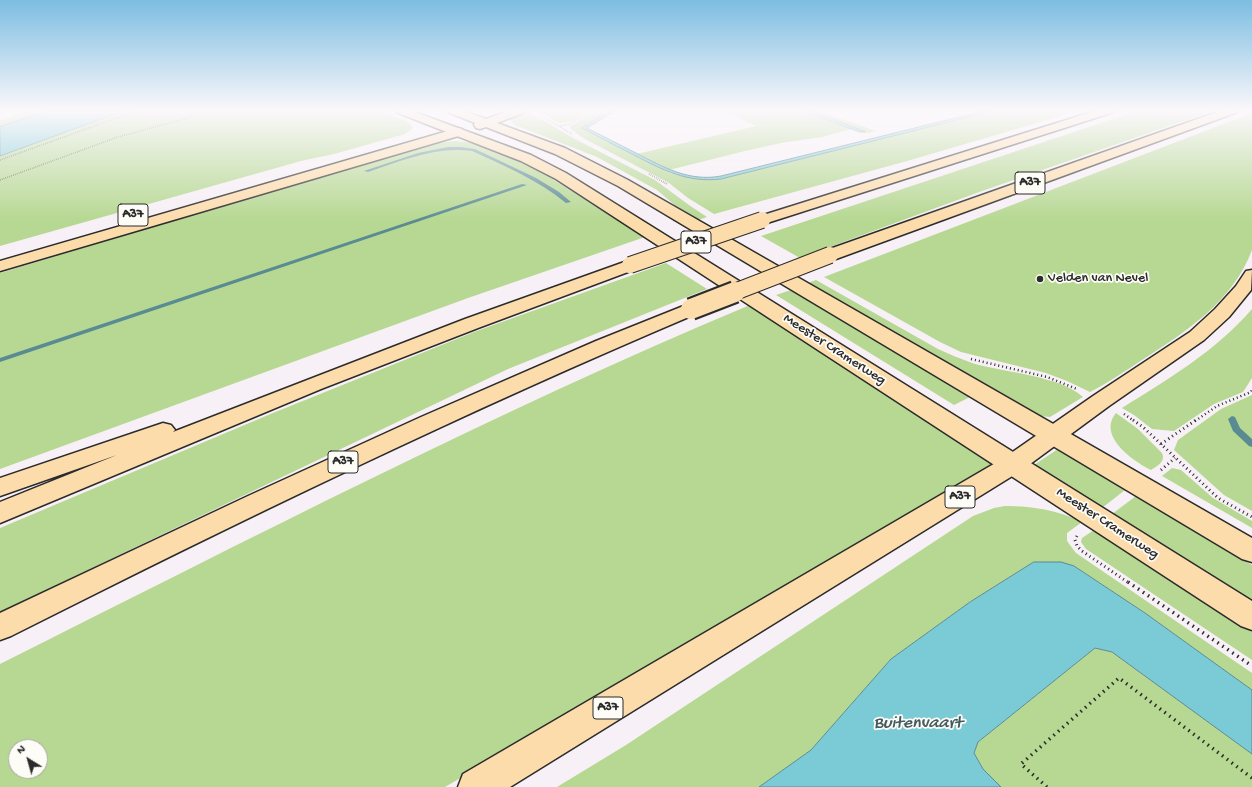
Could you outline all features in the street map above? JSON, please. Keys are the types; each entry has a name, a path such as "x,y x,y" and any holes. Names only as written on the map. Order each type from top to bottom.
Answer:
{"main road":[{"name":"A37","path":"0,253 384,148"},
{"name":"A37","path":"0,266 390,148"},
{"name":"Meester Cramerweg","path":"500,148 526,158 561,176 1252,617"},
{"path":"551,148 599,170 693,223 1053,436 1252,551"},
{"name":"A37","path":"0,487 433,337 630,265 762,220 991,148"},
{"name":"A37","path":"0,627 348,459 510,385 608,343 830,255 1129,148"},
{"name":"A37","path":"476,787 1013,464 1101,401 1197,336 1222,313 1242,290 1252,275"},
{"name":"A37","path":"0,513 224,420 433,337"}],"path":[{"path":"0,160 34,148"},
{"path":"0,180 89,148"},
{"path":"646,172 671,188"},
{"path":"970,359 1056,379 1128,416 1161,444 1218,498 1252,517"},
{"path":"1161,444 1217,406 1251,392 1252,390"},
{"path":"1047,787 1021,764 1119,678 1252,778"}],"green space":[{"path":"23,148 356,148 301,161 0,246 0,156"},
{"path":"415,148 487,148 538,170 645,237 468,298 0,469 0,273"},
{"path":"573,148 592,148 655,180 707,217 698,220 678,208 657,190 597,157"},
{"path":"602,148 622,148 670,173 680,176 721,179 846,148 952,148 714,214 688,198 669,183"},
{"path":"664,148 760,148 669,170 637,154"},
{"path":"1027,148 1106,148 982,191 800,258 761,236"},
{"path":"1161,148 1252,148 1252,250 1244,268 1233,285 1206,314 1175,338 1123,373 1090,392 1046,373 961,352 940,342 824,277"},
{"path":"666,263 707,289 508,369 0,612 0,528 273,413 474,332"},
{"path":"816,280 946,353 972,363 1046,379 1061,384 1083,397 1050,417 1039,416 808,283"},
{"path":"791,290 970,397 954,405 776,295"},
{"path":"750,305 996,464 445,787 0,787 0,664 372,478 654,346"},
{"path":"1252,309 1252,378 1243,392 1214,404 1174,431 1152,429 1122,408 1174,375 1207,351 1238,324"},
{"path":"1252,395 1252,511 1224,495 1174,450 1178,440 1221,409"},
{"path":"1116,413 1138,429 1162,453 1162,461 1151,470 1135,461 1114,439 1111,430 1111,422"},
{"path":"1058,449 1125,490 1102,508 1034,465"},
{"path":"1172,468 1181,470 1213,498 1252,521 1252,528 1162,476"},
{"path":"1136,496 1252,565 1252,602 1112,514"},
{"path":"1005,506 1045,510 1064,514 1082,522 1067,533 1067,541 1076,553 1252,673 1252,690 1145,613 1074,566 1034,562 970,602 891,659 811,750 759,787 557,787 626,745 973,516 994,508"},
{"path":"1094,530 1252,632 1252,660 1086,549 1081,542 1082,538"},
{"path":"1095,648 1112,652 1252,754 1252,787 1001,787 983,769 974,753 978,742"}],"water":[{"path":"0,148 23,148 0,156"},
{"path":"620,148 626,148 677,172 698,177 709,177 721,176 835,148 846,148 721,179 709,180 686,177 645,161"},
{"name":"Buitenvaart","path":"1034,562 1061,562 1074,566 1145,613 1252,690 1252,754 1112,652 1095,648 978,742 974,753 983,769 1001,787 759,787 811,750 891,659 970,602"}],"waterway":[{"path":"366,171 420,154 461,148 473,150 535,179 568,202"},
{"path":"0,360 524,185"},
{"path":"1232,419 1236,429 1252,444"}],"place":[{"name":"Velden van Nevel","path":"1040,279"}]}
